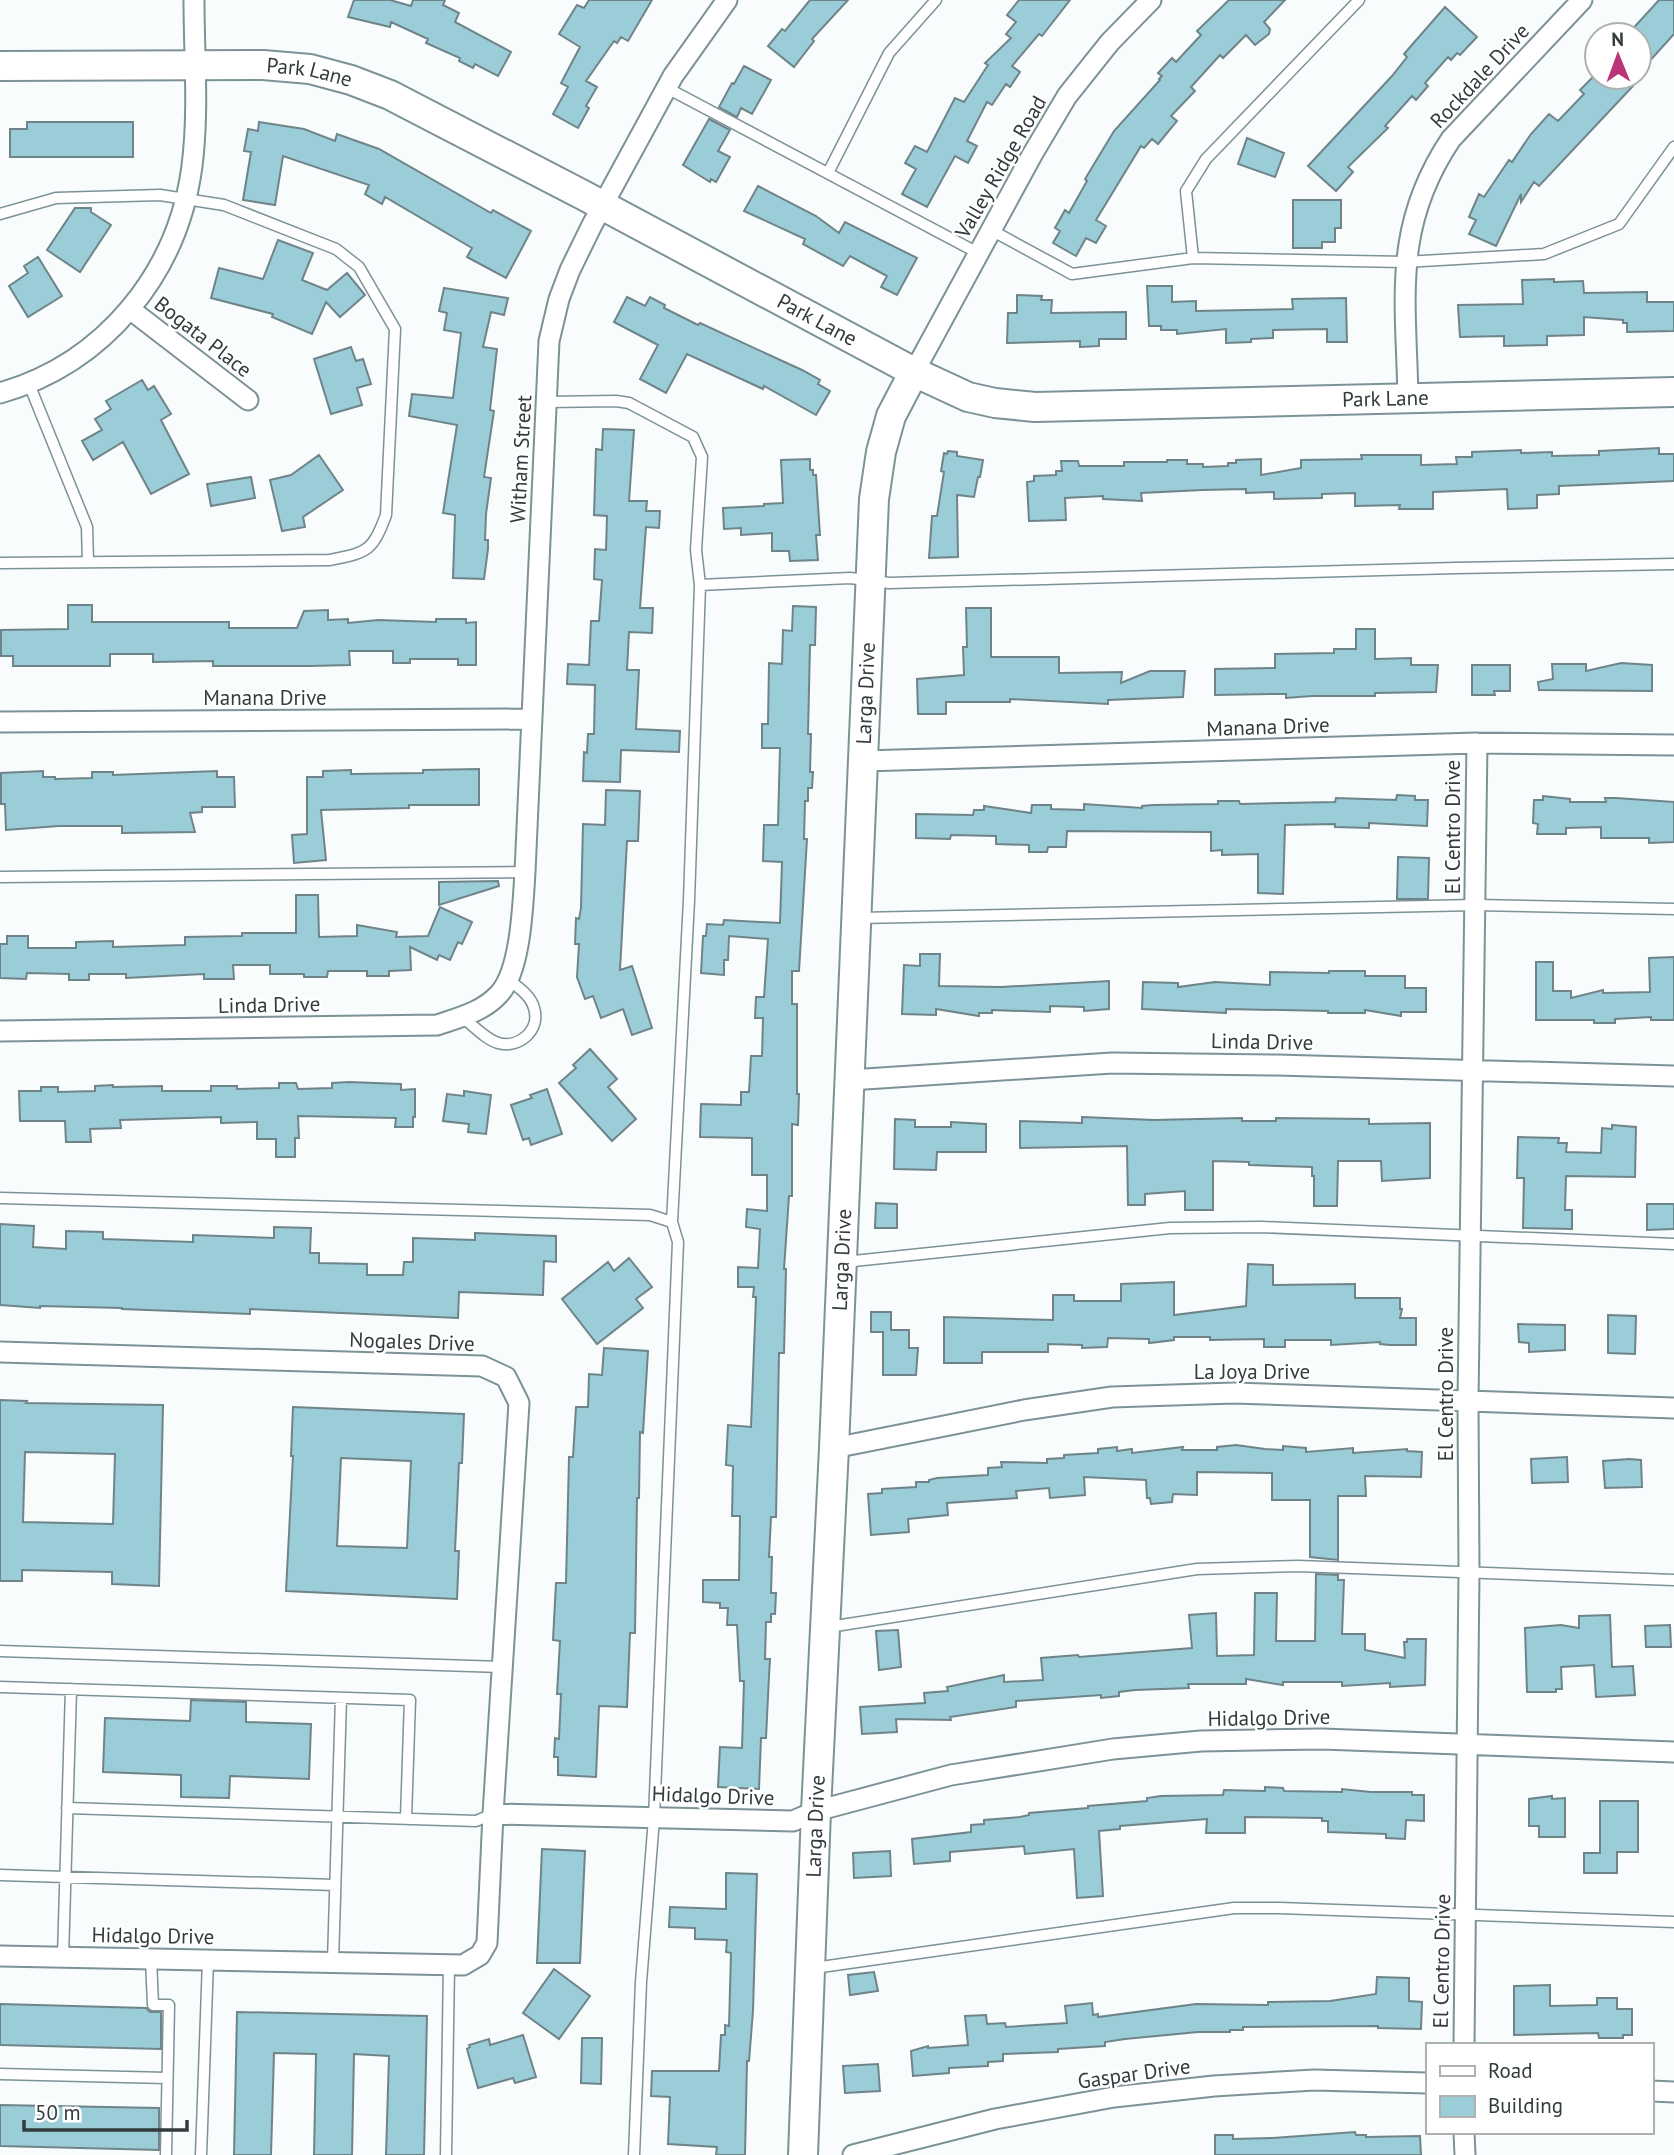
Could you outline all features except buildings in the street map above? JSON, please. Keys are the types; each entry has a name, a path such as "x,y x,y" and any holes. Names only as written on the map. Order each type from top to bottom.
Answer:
{"street":[{"path":"0,393 29,384 66,366 104,335 131,310 167,251 180,220 193,156 196,65 194,0"},
{"name":"Witham Street","path":"510,972 521,925 525,872 549,341 559,299 570,270 603,205 667,88 727,0"},
{"name":"Valley Ridge Road","path":"914,372 1031,155 1067,96 1110,42 1151,0"},
{"name":"Rockdale Drive","path":"1409,398 1405,262 1413,216 1422,192 1436,162 1451,139 1582,0"},
{"name":"Park Lane","path":"0,66 263,65 310,69 351,80 390,95 603,205 914,372 968,397 995,403 1035,407 1674,392"},
{"name":"Bogata Place","path":"131,310 248,400"},
{"name":"Larga Drive","path":"803,2155 874,499 881,452 891,415 914,372"},
{"name":"Manana Drive","path":"0,722 531,719"},
{"name":"Manana Drive","path":"863,761 1476,743 1674,745"},
{"name":"El Centro Drive","path":"1464,2043 1476,743"},
{"name":"Linda Drive","path":"0,1031 436,1026 474,1013 500,994 510,972"},
{"name":"Linda Drive","path":"850,1080 1112,1063 1674,1076"},
{"name":"Nogales Drive","path":"0,1352 482,1366 506,1377 519,1404 493,1814"},
{"name":"La Joya Drive","path":"834,1448 1024,1410 1112,1397 1234,1393 1674,1408"},
{"name":"Hidalgo Drive","path":"0,1956 463,1965 480,1955 488,1943 493,1814 793,1821 816,1811 951,1775 1113,1749 1201,1741 1322,1739 1674,1752"},
{"name":"Gaspar Drive","path":"853,2155 995,2119 1114,2097 1214,2086 1314,2080 1426,2083"},
{"path":"1653,2091 1674,2092"},
{"path":"1464,2134 1465,2155"}],"lane":[{"path":"828,173 889,53 936,0"},
{"path":"1193,258 1186,191 1206,159 1359,0"},
{"path":"667,88 978,253"},
{"path":"991,230 1072,274 1193,258 1405,262 1544,254 1619,224 1674,147"},
{"path":"0,214 56,198 160,195 224,205 336,249 359,267 395,330 386,515 376,541 358,554 330,560 0,563"},
{"path":"29,384 87,527 88,562"},
{"path":"547,402 629,403 693,437 702,457 696,550 700,585 689,900 672,1222 678,1242 654,1818 641,1982 634,2155"},
{"path":"700,585 850,578 889,583 1674,564"},
{"path":"0,877 525,872"},
{"path":"856,918 1476,905 1674,909"},
{"path":"461,1017 493,1041 502,1044 512,1044 528,1035 536,1018 534,1008 510,972"},
{"path":"0,1198 650,1215 672,1222"},
{"path":"842,1262 1170,1228 1261,1227 1674,1244"},
{"path":"825,1628 1197,1569 1298,1566 1674,1580"},
{"path":"0,1651 502,1667"},
{"path":"0,1688 410,1700 406,1818"},
{"path":"63,1957 71,1689"},
{"path":"333,1962 341,1698"},
{"path":"67,1808 476,1821 493,1814"},
{"path":"0,1875 335,1885"},
{"path":"810,1969 1234,1908 1674,1922"},
{"path":"151,1959 153,2005 169,2006 166,2155"},
{"path":"201,2155 208,1960"},
{"path":"446,2155 449,1965"},
{"path":"0,2074 167,2078"}]}
